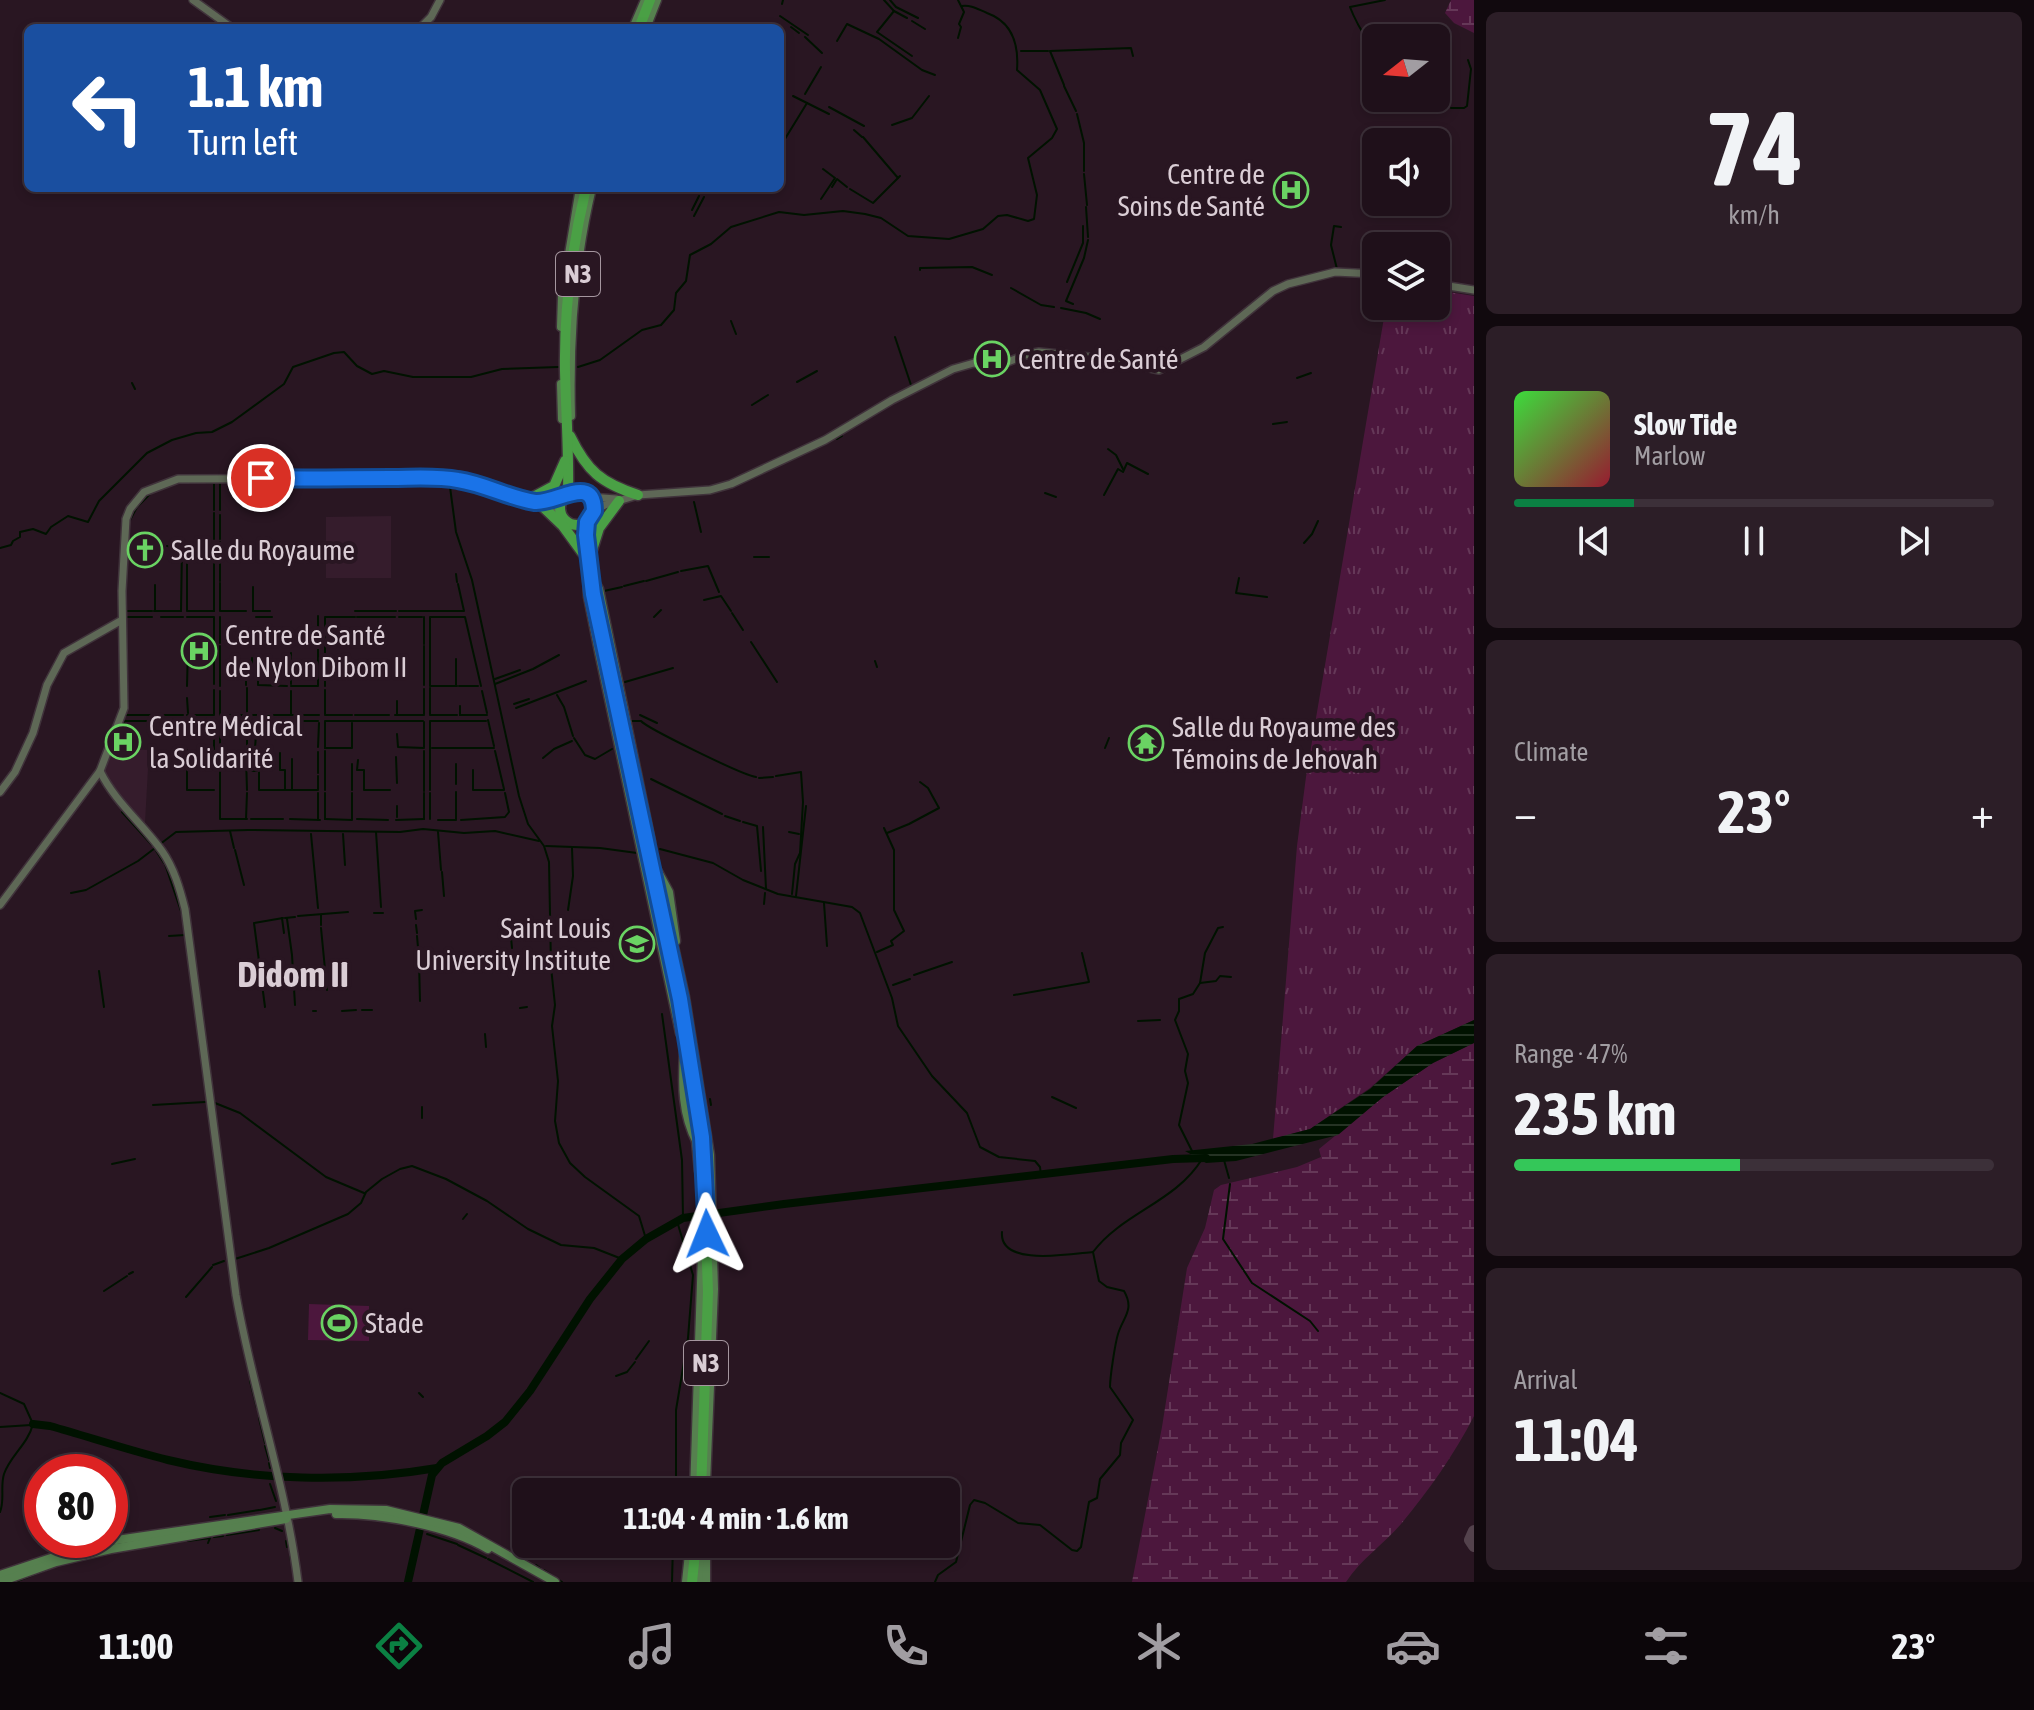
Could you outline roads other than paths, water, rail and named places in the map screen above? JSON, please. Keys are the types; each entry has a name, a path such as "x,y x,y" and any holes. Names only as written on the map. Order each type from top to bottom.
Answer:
{"highway":[{"path":"640,24 648,0"},
{"name":"N3","path":"582,192 568,295 565,360 567,495 560,506 561,514 571,524 589,573"},
{"name":"N3","path":"567,423 573,467 594,511"},
{"path":"570,436 594,474 609,484 638,495"},
{"path":"567,455 554,486 534,502 563,526 582,552"},
{"path":"567,495 586,494"},
{"path":"589,573 597,533 609,511 620,500"},
{"path":"571,524 587,522 594,511"},
{"name":"N3","path":"587,522 589,573 680,999 698,1106 708,1233 703,1478"},
{"path":"692,1582 695,1558"}],"main road":[{"path":"193,0 226,24"},
{"path":"424,24 440,0"},
{"path":"635,24 648,0"},
{"path":"648,24 657,0"},
{"name":"N3","path":"567,455 561,404 562,296 582,192"},
{"name":"N3","path":"570,436 573,312 591,192"},
{"path":"594,511 638,495 710,490 731,484 825,440 892,400 953,369 974,363 1000,365 1039,352 1109,359 1159,370 1204,347 1273,291 1335,272 1362,273"},
{"path":"1450,286 1474,290"},
{"path":"0,905 100,771 124,708 123,529 130,509 144,492 169,481 439,478 477,484 561,514"},
{"path":"586,494 620,500"},
{"path":"534,502 551,501 567,495"},
{"path":"589,573 599,589 698,1069 707,1129 706,1197"},
{"path":"589,573 588,597 684,1052 706,1197"},
{"path":"0,792 15,772 33,733 47,685 64,653 122,620"},
{"path":"100,771 115,796 159,847 176,880 185,909 236,1295 298,1582"},
{"path":"695,1478 708,1233"},
{"path":"0,1575 96,1543 285,1517 344,1514 405,1520 476,1535 555,1582"},
{"path":"0,1582 56,1562 111,1549 285,1517"},
{"path":"434,1525 471,1539 544,1582"},
{"path":"692,1582 696,1558"},
{"path":"706,1558 706,1582"}],"waterway":[{"path":"782,4 783,0"},
{"path":"884,0 894,11 907,18"},
{"path":"890,0 896,7 918,18"},
{"path":"958,0 964,12 958,38"},
{"path":"1362,31 1350,7 1385,0"},
{"path":"578,367 600,360 642,330 661,325 674,310 676,293 686,281 690,255 711,244 731,227 779,212 804,215 843,211 881,218 908,236 949,239 983,229 998,216 1007,215 1028,221 1034,219 1037,195 1028,158 1052,138 1057,129 1040,90 1017,70 1017,51 1008,28 996,17 962,6"},
{"path":"894,11 877,32 912,56"},
{"path":"780,16 808,35"},
{"path":"912,21 925,29"},
{"path":"837,41 847,24 879,39 922,70 935,75"},
{"path":"791,27 799,33"},
{"path":"805,37 822,53"},
{"path":"1064,85 1050,51 1131,48 1133,56"},
{"path":"1021,51 1048,51"},
{"path":"1451,108 1467,106 1471,69 1468,60"},
{"path":"805,94 821,67"},
{"path":"1064,86 1076,111"},
{"path":"793,96 829,114"},
{"path":"892,125 912,118 929,96"},
{"path":"784,140 807,103"},
{"path":"829,107 864,126"},
{"path":"1077,114 1084,143 1084,171"},
{"path":"854,130 862,137"},
{"path":"863,137 898,178"},
{"path":"821,199 835,178 823,169"},
{"path":"1084,174 1087,205"},
{"path":"850,189 873,203 900,176"},
{"path":"832,187 837,179 847,187"},
{"path":"692,210 699,196"},
{"path":"694,216 704,197"},
{"path":"1086,207 1088,237"},
{"path":"1067,282 1083,243 1083,226"},
{"path":"1337,269 1331,245 1334,226 1341,227"},
{"path":"1073,304 1066,301 1088,240"},
{"path":"920,270 972,267 992,275"},
{"path":"1011,288 1041,305 1054,307"},
{"path":"1061,308 1100,319"},
{"path":"731,321 736,334"},
{"path":"895,337 911,385"},
{"path":"0,548 11,545 20,537 20,532 33,529 46,534 68,516 88,522 99,501 147,453 172,440 212,432 232,422 284,384 293,367 334,353 344,352 357,366 372,374 384,371 413,377 471,377 502,369 558,367"},
{"path":"797,382 817,371"},
{"path":"1297,378 1311,373"},
{"path":"132,383 135,389"},
{"path":"752,405 768,395"},
{"path":"1273,424 1287,422"},
{"path":"837,439 842,436"},
{"path":"1108,449 1116,455 1123,469"},
{"path":"1104,495 1118,469 1123,472 1127,463 1148,474"},
{"path":"179,483 184,483"},
{"path":"207,483 212,483"},
{"path":"214,483 214,510"},
{"path":"220,483 220,510"},
{"path":"450,487 456,532 472,580 519,796 528,824 544,846 549,862 551,967 555,1005 552,1026 558,1081 555,1121 559,1143 570,1163 585,1177 639,1216 646,1239"},
{"path":"129,522 137,507 151,493"},
{"path":"1045,493 1056,497"},
{"path":"694,502 701,532"},
{"path":"214,513 214,539"},
{"path":"220,515 220,539"},
{"path":"1304,543 1318,521"},
{"path":"220,542 220,581"},
{"path":"214,543 214,611"},
{"path":"167,546 182,548 181,611"},
{"path":"198,548 213,548"},
{"path":"754,557 769,557"},
{"path":"187,561 187,611"},
{"path":"681,571 708,566 719,592"},
{"path":"646,581 678,572"},
{"path":"456,574 457,582"},
{"path":"1239,578 1236,593 1267,597"},
{"path":"624,586 644,581"},
{"path":"220,583 220,611"},
{"path":"399,611 464,611 458,584"},
{"path":"155,585 155,611"},
{"path":"253,587 253,611"},
{"path":"604,591 622,587"},
{"path":"704,600 721,596 731,611"},
{"path":"654,617 661,610"},
{"path":"126,611 152,611"},
{"path":"154,611 181,611"},
{"path":"188,611 214,611"},
{"path":"221,611 246,611"},
{"path":"253,611 270,611"},
{"path":"355,611 396,611"},
{"path":"732,613 743,630"},
{"path":"318,616 318,642"},
{"path":"126,617 152,617"},
{"path":"161,617 183,617"},
{"path":"187,617 214,617 214,644"},
{"path":"220,617 220,643"},
{"path":"256,617 272,617"},
{"path":"325,617 355,617"},
{"path":"357,617 395,617"},
{"path":"399,617 422,617"},
{"path":"424,617 424,644"},
{"path":"430,686 430,617 465,617 481,686"},
{"path":"325,618 325,644"},
{"path":"751,642 777,682"},
{"path":"220,646 220,686"},
{"path":"424,646 424,685"},
{"path":"187,686 188,647"},
{"path":"214,647 214,684"},
{"path":"291,686 318,686 318,647"},
{"path":"325,647 325,686"},
{"path":"291,653 291,684"},
{"path":"495,684 559,655"},
{"path":"252,658 252,666 258,666 258,685 287,686"},
{"path":"456,659 456,686"},
{"path":"875,661 877,667"},
{"path":"246,664 246,685"},
{"path":"625,682 673,668"},
{"path":"495,679 520,670"},
{"path":"516,708 586,681"},
{"path":"431,686 457,686"},
{"path":"459,686 478,686"},
{"path":"247,688 247,715"},
{"path":"430,688 430,714"},
{"path":"424,689 424,714"},
{"path":"187,715 214,715 214,690"},
{"path":"325,690 325,714"},
{"path":"220,691 220,715 319,715"},
{"path":"291,691 291,714"},
{"path":"482,691 487,713"},
{"path":"557,695 573,736"},
{"path":"187,698 188,713"},
{"path":"514,704 529,699"},
{"path":"397,701 397,715"},
{"path":"460,706 460,715"},
{"path":"125,715 183,715"},
{"path":"325,715 352,715"},
{"path":"355,715 389,715"},
{"path":"395,715 424,715"},
{"path":"430,715 457,715"},
{"path":"460,715 487,715"},
{"path":"640,715 657,723"},
{"path":"488,720 494,746"},
{"path":"123,723 214,721"},
{"path":"220,721 220,819 247,819"},
{"path":"221,721 318,721"},
{"path":"325,721 423,721"},
{"path":"430,790 430,721 486,721"},
{"path":"632,721 641,721 696,751 756,777"},
{"path":"325,722 325,748"},
{"path":"424,722 424,747"},
{"path":"214,723 214,757"},
{"path":"318,747 319,723"},
{"path":"325,748 352,748 352,723"},
{"path":"247,725 247,748"},
{"path":"397,734 398,747 424,748"},
{"path":"255,748 256,735"},
{"path":"574,738 585,755 595,759 612,749"},
{"path":"1105,748 1109,738"},
{"path":"543,758 572,741"},
{"path":"432,748 494,748"},
{"path":"173,750 187,750 187,790 214,790"},
{"path":"325,751 325,790"},
{"path":"424,751 424,791"},
{"path":"495,751 504,789"},
{"path":"318,752 318,773"},
{"path":"252,753 252,771 259,771 259,790 318,790"},
{"path":"280,753 280,770 285,770 285,789"},
{"path":"246,757 247,790"},
{"path":"396,757 397,783"},
{"path":"292,759 292,789"},
{"path":"358,760 357,770 364,770 364,790 390,790"},
{"path":"352,764 352,790"},
{"path":"456,764 456,784"},
{"path":"473,770 473,790 504,790"},
{"path":"776,776 801,772 800,853 795,864 792,894"},
{"path":"318,776 318,789"},
{"path":"759,778 773,777"},
{"path":"651,779 722,814"},
{"path":"887,833 939,808 928,788 920,782"},
{"path":"456,792 456,819"},
{"path":"246,819 247,793"},
{"path":"318,793 318,820"},
{"path":"325,793 325,819"},
{"path":"325,819 352,820 352,793"},
{"path":"424,793 424,819"},
{"path":"430,793 430,819"},
{"path":"461,820 505,817 509,812 505,793"},
{"path":"397,806 397,817"},
{"path":"796,896 806,806"},
{"path":"122,812 152,845"},
{"path":"725,816 740,821"},
{"path":"251,819 283,819"},
{"path":"290,819 320,820"},
{"path":"357,819 388,820"},
{"path":"396,820 424,819"},
{"path":"438,820 456,820"},
{"path":"743,822 757,826 761,871"},
{"path":"763,827 766,889"},
{"path":"884,828 894,850 894,873"},
{"path":"71,893 86,890 138,861 176,832 400,832 423,829 464,833 495,831 539,841"},
{"path":"230,831 234,848"},
{"path":"376,832 381,907"},
{"path":"438,832 441,870"},
{"path":"789,832 799,834"},
{"path":"311,834 318,908"},
{"path":"343,834 345,865"},
{"path":"546,846 637,853"},
{"path":"568,910 573,876 572,848"},
{"path":"155,849 164,863"},
{"path":"660,849 713,863 743,880 778,894 852,907 860,913 892,998 898,1026 932,1076 967,1113 980,1147 999,1157 1035,1161 1041,1175"},
{"path":"235,850 244,885"},
{"path":"165,864 182,914"},
{"path":"442,872 444,896"},
{"path":"877,952 893,945 891,941 904,931 894,910 894,874"},
{"path":"764,904 765,893"},
{"path":"824,903 827,946"},
{"path":"416,919 415,911 422,910"},
{"path":"298,916 348,912"},
{"path":"374,913 383,913"},
{"path":"321,915 321,925"},
{"path":"285,918 295,917"},
{"path":"282,918 284,933"},
{"path":"265,1007 254,923 283,918"},
{"path":"287,919 295,1005"},
{"path":"416,925 417,933"},
{"path":"1192,1151 1179,1125 1188,1083 1185,1071 1188,1054 1175,1020 1179,999 1193,994 1200,983 1205,953 1218,928 1223,927"},
{"path":"321,928 327,990"},
{"path":"169,936 185,935"},
{"path":"417,936 419,959"},
{"path":"511,937 512,948"},
{"path":"1014,995 1089,982 1082,953"},
{"path":"419,962 420,1001"},
{"path":"914,975 952,962"},
{"path":"99,971 104,1007"},
{"path":"1200,983 1216,981 1220,976 1231,977"},
{"path":"893,985 910,979"},
{"path":"520,1008 527,1007"},
{"path":"342,1011 356,1010"},
{"path":"362,1010 372,1010"},
{"path":"662,1014 682,1160 683,1218"},
{"path":"1138,1021 1160,1020"},
{"path":"485,1034 486,1047"},
{"path":"1052,1097 1076,1108"},
{"path":"710,1099 711,1105"},
{"path":"153,1105 205,1102"},
{"path":"215,1103 240,1113 326,1177 364,1193"},
{"path":"422,1107 422,1118"},
{"path":"408,1582 432,1475 442,1463 505,1422 530,1391 590,1299 622,1259 646,1239 683,1218 1173,1159 1206,1158"},
{"path":"112,1164 135,1159"},
{"path":"935,1582 938,1575 956,1562 970,1505 974,1500 985,1503 1018,1523 1040,1525 1072,1550 1077,1551 1081,1547 1089,1502 1097,1498 1100,1479 1120,1455 1121,1443 1133,1420 1110,1387 1117,1339 1128,1308 1127,1298 1124,1291 1107,1287 1099,1281 1093,1252 1119,1227 1178,1186 1202,1159"},
{"path":"1224,1160 1229,1178"},
{"path":"235,1259 348,1214 361,1203 366,1192 382,1179 412,1166 446,1179 487,1201 528,1229 561,1245 594,1248 622,1259"},
{"path":"1230,1184 1223,1239 1252,1283 1310,1321 1318,1331"},
{"path":"463,1219 467,1214"},
{"path":"676,1478 676,1410 688,1338 693,1275 677,1221"},
{"path":"1002,1232 1004,1243 1023,1254 1053,1256 1093,1252"},
{"path":"213,1265 224,1261"},
{"path":"186,1297 212,1267"},
{"path":"129,1274 133,1272"},
{"path":"104,1291 127,1276"},
{"path":"636,1359 649,1341"},
{"path":"616,1376 627,1372 635,1362"},
{"path":"250,1381 257,1408"},
{"path":"0,1393 24,1404 33,1424 4,1474 0,1512"},
{"path":"419,1393 423,1397"},
{"path":"259,1418 265,1443"},
{"path":"33,1424 50,1426 168,1460 268,1476 336,1478 437,1468"},
{"path":"0,1427 31,1425"},
{"path":"265,1446 269,1460"},
{"path":"269,1463 270,1468"},
{"path":"272,1475 273,1479"},
{"path":"270,1484 276,1501"},
{"path":"260,1510 275,1507"},
{"path":"228,1515 259,1510"},
{"path":"210,1517 225,1515"},
{"path":"275,1528 282,1531"},
{"path":"227,1535 259,1530"},
{"path":"427,1534 457,1544"},
{"path":"214,1537 223,1536"},
{"path":"188,1541 210,1538 208,1543"},
{"path":"286,1541 287,1547"},
{"path":"458,1545 486,1558"},
{"path":"290,1556 291,1561"},
{"path":"672,1582 673,1558"},
{"path":"488,1559 533,1582"},
{"path":"15,1582 59,1565"},
{"path":"536,1565 540,1568"},
{"path":"544,1570 562,1582"}],"place":[{"name":"Centre de Soins de Santé","path":"1291,190"},
{"name":"Centre de Santé","path":"992,359"},
{"name":"Salle du Royaume","path":"145,550"},
{"name":"Centre de Santé de Nylon Dibom II","path":"199,651"},
{"name":"Centre Médical la Solidarité","path":"123,742"},
{"name":"Salle du Royaume des Témoins de Jehovah","path":"1146,743"},
{"name":"Saint Louis University Institute","path":"637,944"},
{"name":"Stade","path":"339,1323"}],"district":[{"name":"Didom II","path":"293,974"}]}
